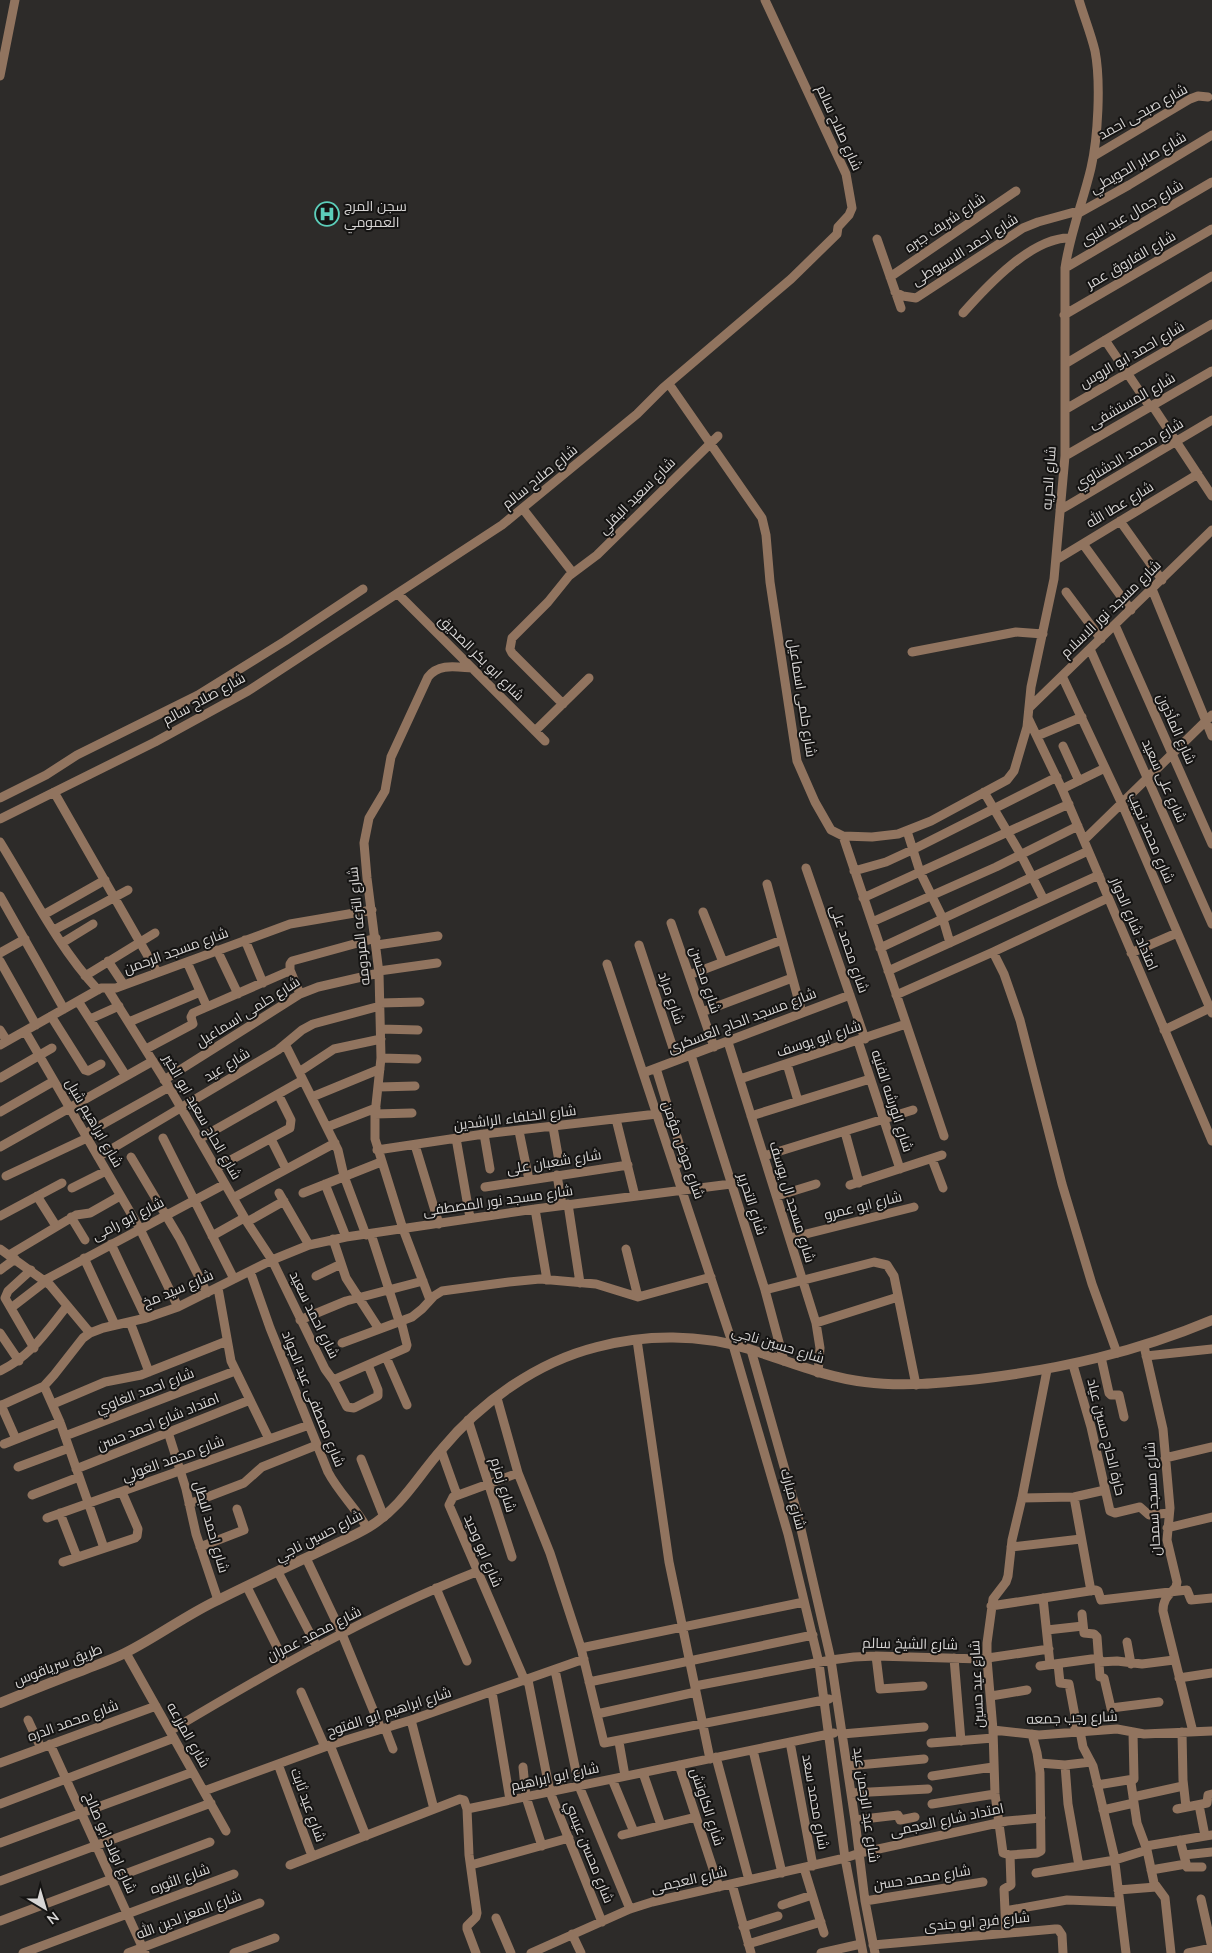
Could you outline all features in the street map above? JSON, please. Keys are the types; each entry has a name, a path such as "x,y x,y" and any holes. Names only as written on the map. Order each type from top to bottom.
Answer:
{"street":[{"path":"0,76 16,0"},
{"name":"شارع صلاح سالم","path":"0,819 208,714 248,691 502,525 623,426 816,256 837,234 838,227 849,215 852,208 846,174 765,0"},
{"name":"شارع الحريه","path":"842,836 881,836 931,822 1007,780 1014,771 1028,718 1031,687 1051,598 1056,560 1065,456 1065,268 1070,238 1094,156 1098,72 1093,42 1079,0"},
{"name":"شارع صبحى احمد","path":"1094,156 1190,99 1198,96 1208,97"},
{"name":"شارع صابر الحويطي","path":"1078,212 1129,185 1212,135"},
{"name":"شارع جمال عبد النبى","path":"1065,268 1212,182"},
{"name":"شارع شريف جبره","path":"890,277 1016,192"},
{"name":"شارع احمد الاسيوطى","path":"895,292 903,296 916,298 1023,228 1038,222 1078,212"},
{"name":"شارع الفاروق عمر","path":"1064,315 1212,229"},
{"path":"963,313 1000,275 1038,247 1053,239 1070,238"},
{"path":"877,239 901,308"},
{"path":"1065,364 1212,276"},
{"name":"شارع احمد ابو الروس","path":"1066,409 1212,324"},
{"path":"1105,340 1212,496"},
{"name":"شارع المستشفى","path":"1065,456 1212,371"},
{"name":"شارع حلمى اسماعيل","path":"669,384 762,518 798,761 814,802 826,823 836,834 842,836 944,1136"},
{"name":"شارع محمد الدشناوي","path":"1060,510 1211,422"},
{"name":"شارع سعيد البقلي","path":"563,704 512,653 510,644 516,633 548,602 573,573 597,555 718,436"},
{"name":"شارع عطا الله","path":"1056,560 1198,474"},
{"path":"523,509 573,573"},
{"path":"1120,522 1162,580"},
{"name":"شارع مسجد نور الاسلام","path":"1029,708 1212,530"},
{"path":"1083,544 1131,610"},
{"path":"0,798 46,775 77,755 198,695 285,641 363,589"},
{"path":"1152,589 1209,719 1212,736"},
{"path":"1066,592 1101,639"},
{"name":"شارع ابو بكر الصديق","path":"398,594 545,741"},
{"name":"شارع المأذون","path":"1115,625 1212,844"},
{"path":"912,652 1016,632 1043,634"},
{"name":"شارع على سعيد","path":"1090,649 1212,924"},
{"name":"شارع الترعه المردومه","path":"430,1300 403,1229 378,1150 376,1111 381,1058 379,972 372,910 366,878 364,843 369,818 385,791 391,757 432,672 444,667 472,668"},
{"name":"شارع محمد نجيب","path":"1062,676 1122,804 1211,1010"},
{"path":"535,731 589,678"},
{"path":"1037,736 1082,717"},
{"name":"امتداد شارع الدوار","path":"1028,718 1069,804 1212,1141"},
{"path":"1084,840 1209,719"},
{"path":"1063,746 1079,781"},
{"path":"1062,789 1105,768"},
{"path":"854,871 886,862 912,850 1057,777"},
{"path":"54,792 158,972"},
{"path":"984,792 1021,855 1044,900"},
{"path":"864,898 1069,804"},
{"path":"872,922 1021,855 1078,826"},
{"path":"906,830 920,872 933,895 950,943"},
{"name":"شارع الحاج سعيد ابو الخير","path":"0,842 62,943 85,976 103,989 119,1006 182,1108 246,1220 272,1260"},
{"path":"880,948 1088,850"},
{"name":"شارع محمد على","path":"806,868 850,995 861,1040"},
{"path":"888,971 1098,875"},
{"path":"44,914 105,880"},
{"path":"767,884 802,1014"},
{"path":"54,930 128,890"},
{"path":"0,896 64,1009"},
{"path":"896,995 1108,898"},
{"name":"شارع مسجد الرحمن","path":"3,1043 103,989 124,985 290,924 372,910"},
{"path":"703,912 723,962"},
{"name":"شارع محسن","path":"671,923 714,1047"},
{"path":"62,943 93,924"},
{"path":"85,976 154,933"},
{"path":"1132,953 1177,933"},
{"path":"300,994 290,970 292,962 376,941 438,936"},
{"path":"0,953 25,939"},
{"path":"245,940 263,983"},
{"path":"689,975 782,940"},
{"name":"شارع مراد","path":"639,945 677,1060"},
{"path":"217,950 238,994"},
{"path":"993,952 1004,974 1020,1020 1065,1194 1092,1284 1117,1353"},
{"path":"0,961 36,1025"},
{"path":"108,961 124,985"},
{"path":"187,962 207,1007"},
{"name":"شارع حلمى اسماعيل","path":"6,1176 86,1136 300,994 318,987 379,972 437,963"},
{"name":"شارع حوض مؤمن","path":"607,964 733,1345"},
{"path":"146,1049 193,1024 192,1014 290,970"},
{"path":"702,1012 792,978"},
{"path":"129,1022 200,992"},
{"name":"شارع مسجد الحاج العسكرى","path":"643,1073 850,995"},
{"path":"78,1001 126,1076"},
{"name":"شارع عيد","path":"98,1157 182,1108 314,1024 380,1004 420,1002"},
{"path":"90,1019 119,1006"},
{"path":"1164,1030 1211,1010"},
{"path":"51,1016 85,1070 88,1071 101,1064"},
{"name":"شارع ابو يوسف","path":"740,1079 906,1024"},
{"path":"381,1029 418,1030"},
{"path":"0,1030 3,1043"},
{"name":"شارع ابراهيم شبل","path":"25,1031 140,1229 178,1307"},
{"path":"199,1139 278,1094 334,1049 381,1039"},
{"name":"شارع الورشه الفنيه","path":"861,1040 870,1078 900,1169"},
{"name":"شارع مسجد ال يوسف","path":"728,1042 816,1324 820,1348 818,1373"},
{"path":"285,1044 335,1143 344,1176 389,1290 407,1346 404,1350 333,1380"},
{"path":"0,1078 52,1048"},
{"name":"شارع التحرير","path":"691,1056 765,1290 784,1362"},
{"path":"381,1058 417,1059"},
{"path":"0,1147 153,1061"},
{"path":"787,1064 798,1101"},
{"path":"312,1098 380,1068"},
{"path":"656,1068 682,1153 681,1161 674,1167"},
{"path":"751,1116 870,1078"},
{"path":"0,1112 54,1081"},
{"path":"379,1087 416,1086"},
{"path":"216,1168 290,1128 292,1124 278,1094"},
{"path":"764,1156 914,1110"},
{"path":"327,1126 376,1111 412,1113"},
{"name":"شارع الخلفاء الراشدين","path":"378,1150 484,1134 657,1114"},
{"path":"616,1119 635,1196"},
{"path":"553,1127 559,1161"},
{"path":"520,1131 529,1180"},
{"path":"845,1132 855,1184 942,1155"},
{"path":"484,1134 490,1169"},
{"path":"163,1138 234,1280"},
{"path":"456,1138 470,1218"},
{"path":"271,1139 286,1169"},
{"path":"233,1198 335,1143"},
{"path":"415,1145 439,1224"},
{"path":"131,1157 180,1239 207,1293"},
{"path":"932,1159 943,1188"},
{"path":"303,1193 381,1162"},
{"name":"شارع شعبان على","path":"485,1187 628,1165"},
{"path":"72,1188 106,1171"},
{"path":"557,1175 565,1204 580,1283"},
{"path":"0,1216 62,1183"},
{"name":"شارع ابو رامى","path":"11,1308 45,1281 84,1258 226,1184"},
{"path":"325,1184 346,1237"},
{"name":"شارع مسجد نور المصطفى","path":"272,1260 309,1245 346,1237 565,1204 731,1184"},
{"path":"777,1196 816,1184"},
{"path":"37,1196 56,1226"},
{"path":"0,1270 12,1257 56,1226 79,1213 90,1213 120,1196"},
{"path":"212,1236 246,1220 282,1197 309,1245"},
{"name":"شارع ابو عمرو","path":"790,1238 914,1208"},
{"path":"535,1209 547,1280"},
{"path":"71,1217 85,1240"},
{"path":"333,1240 346,1278 379,1329"},
{"path":"111,1244 146,1318"},
{"path":"0,1248 45,1281 90,1333 44,1386 1,1405 16,1439"},
{"path":"626,1249 638,1297"},
{"path":"84,1258 115,1325"},
{"name":"شارع سيد مخ","path":"90,1333 178,1307 272,1260"},
{"name":"شارع احمد سعيد","path":"272,1260 300,1320 345,1405 354,1408 378,1396 378,1390 368,1365"},
{"path":"765,1290 874,1262 881,1262 892,1270 916,1385"},
{"path":"316,1276 341,1264"},
{"path":"31,1270 6,1294 5,1298 34,1348"},
{"name":"شارع مصطفى عبد الجواد","path":"250,1271 308,1425 332,1480 368,1528"},
{"path":"342,1343 418,1314 434,1296 442,1291 509,1282 547,1280 602,1286 638,1297 711,1277"},
{"path":"300,1320 359,1297 423,1281"},
{"path":"218,1288 227,1341 235,1371 269,1439"},
{"path":"816,1324 898,1297"},
{"path":"0,1371 19,1361 34,1348 67,1306"},
{"name":"شارع حسين ناجي","path":"126,1653 218,1600 368,1528 384,1516 413,1488 441,1450 468,1420 538,1371 576,1353 616,1342 685,1338 733,1345 752,1350 818,1373 867,1382 916,1385 1047,1370 1117,1353 1145,1351 1212,1320"},
{"path":"130,1322 150,1372"},
{"path":"0,1333 19,1361"},
{"path":"637,1340 668,1552 703,1725 750,1880"},
{"path":"53,1404 105,1382 134,1378 227,1341"},
{"name":"شارع مبارك","path":"733,1345 781,1506 819,1662"},
{"path":"1145,1351 1212,1349"},
{"name":"شارع مبارك","path":"752,1350 794,1503 831,1660"},
{"name":"شارع مسجد سمحان","path":"1145,1351 1161,1422 1169,1513 1167,1528 1168,1552 1177,1582 1176,1587 1166,1596 1163,1603 1163,1611 1193,1732"},
{"path":"386,1358 407,1405"},
{"path":"1101,1358 1109,1393 1113,1396 1119,1395 1124,1417"},
{"name":"حارة الحاج حسين عياد","path":"1073,1365 1092,1426 1110,1511 1113,1513 1140,1507 1149,1515 1169,1513"},
{"name":"شارع عيد حسين","path":"1006,1933 1004,1889 1011,1885 1010,1855 1003,1854 998,1824 987,1658 993,1599 1006,1582 1008,1576 1011,1547 1047,1370"},
{"name":"شارع احمد الغاوي","path":"65,1436 235,1371"},
{"path":"44,1386 60,1422 104,1548"},
{"path":"497,1398 518,1473 550,1553 584,1660 602,1738 606,1744 837,1698"},
{"name":"امتداد شارع احمد حسن","path":"32,1494 168,1432 250,1400"},
{"name":"شارع زمزم","path":"468,1420 512,1557"},
{"path":"4,1444 60,1422"},
{"name":"شارع محمد الغولي","path":"47,1518 308,1425"},
{"name":"شارع احمد البطل","path":"168,1432 181,1471 200,1546 218,1600"},
{"path":"189,1504 244,1483 262,1468 317,1445"},
{"path":"1165,1458 1212,1447"},
{"path":"18,1467 69,1448"},
{"path":"441,1450 457,1495 518,1473"},
{"path":"361,1459 384,1516"},
{"path":"1022,1498 1074,1497 1106,1490"},
{"path":"63,1562 135,1538 139,1533 122,1492"},
{"name":"شارع ابو وحيد","path":"457,1495 449,1500 448,1505 476,1572 526,1680 550,1792"},
{"path":"1074,1497 1091,1590"},
{"path":"781,1506 794,1503"},
{"path":"200,1546 244,1530 238,1509"},
{"path":"60,1513 77,1557"},
{"path":"1167,1528 1212,1517"},
{"path":"1011,1547 1081,1539"},
{"path":"306,1558 393,1748"},
{"path":"278,1572 317,1647"},
{"name":"شارع محمد عمران","path":"0,1804 172,1734 285,1663 436,1588 476,1572"},
{"path":"247,1587 285,1663"},
{"path":"436,1588 468,1661"},
{"path":"992,1606 1091,1590 1098,1591 1101,1600 1187,1590 1191,1600 1212,1598"},
{"path":"1043,1598 1049,1649 1060,1683 1069,1684 1077,1731 1091,1762 1115,1860 1126,1953"},
{"path":"580,1648 683,1625 804,1602"},
{"path":"1082,1614 1084,1633 1096,1635 1100,1677 1104,1678 1111,1708 1159,1702"},
{"path":"1047,1630 1083,1626"},
{"path":"589,1682 813,1635"},
{"path":"1127,1642 1131,1664"},
{"name":"شارع الشيخ سالم","path":"597,1714 696,1689 831,1660 876,1656 987,1658 1049,1649"},
{"name":"طريق سرياقوس","path":"0,1702 126,1653"},
{"name":"شارع المزرعه","path":"126,1653 226,1831"},
{"path":"876,1656 880,1688 923,1686"},
{"path":"954,1658 961,1741"},
{"name":"شارع ابراهيم ابو الفتوح","path":"204,1791 327,1746 410,1720 584,1660"},
{"name":"شارع عبد الرحمن عيد","path":"831,1660 860,1853 865,1901 874,1949"},
{"path":"1040,1666 1099,1660 1147,1664 1174,1660"},
{"name":"شارع عبد الرحمن عيد","path":"819,1662 845,1858 862,1949"},
{"path":"554,1670 579,1786 630,1909"},
{"path":"1179,1678 1212,1673"},
{"path":"991,1696 1027,1690"},
{"path":"300,1692 327,1746 366,1836"},
{"path":"492,1692 510,1800"},
{"name":"شارع محمد الدره","path":"0,1763 156,1706"},
{"path":"28,1720 41,1748"},
{"path":"410,1720 434,1809"},
{"name":"شارع ابو ابراهيم","path":"290,1865 462,1799 465,1801 467,1809 830,1734 924,1726"},
{"name":"شارع رجب جمعه","path":"931,1744 961,1741 993,1734 1123,1729 1133,1733 1144,1734 1212,1731"},
{"path":"1182,1732 1182,1808 1208,1803 1208,1795 1212,1794"},
{"path":"1133,1733 1134,1779 1131,1783 1133,1800 1137,1823 1146,1848 1156,1887 1165,1898 1171,1953"},
{"path":"1010,1855 1041,1851 1039,1763 1032,1734"},
{"path":"619,1742 625,1776"},
{"name":"شارع محمد سعد","path":"790,1742 812,1895 824,1933"},
{"name":"شارع اولاد ابو صالح","path":"50,1744 144,1950"},
{"path":"753,1750 782,1873"},
{"path":"847,1766 924,1760"},
{"path":"1039,1763 1064,1765 1091,1762"},
{"name":"شارع عيد ثابت","path":"278,1764 312,1856"},
{"name":"شارع الكاوتش","path":"679,1765 719,1887"},
{"path":"1064,1765 1068,1804 1079,1866"},
{"path":"523,1766 526,1797 542,1846"},
{"path":"932,1776 994,1767"},
{"path":"0,1843 193,1772"},
{"path":"643,1773 662,1825"},
{"path":"612,1779 634,1832"},
{"path":"1097,1785 1134,1779"},
{"path":"1103,1810 1183,1786"},
{"path":"851,1793 928,1789"},
{"name":"شارع محسن عيسي","path":"550,1792 602,1922"},
{"path":"932,1804 995,1794"},
{"path":"0,1881 211,1803"},
{"path":"1036,1873 1115,1860 1146,1848 1209,1835 1199,1805"},
{"path":"467,1809 477,1913 476,1918 467,1926 467,1929 476,1953"},
{"path":"855,1820 898,1815 900,1820 916,1818"},
{"path":"622,1835 696,1818"},
{"name":"امتداد شارع العجمى","path":"860,1853 1017,1820 1041,1818"},
{"path":"471,1865 569,1838"},
{"path":"1180,1840 1188,1868 1202,1867"},
{"path":"0,1922 210,1842"},
{"path":"1151,1870 1212,1852"},
{"name":"شارع العجمى","path":"531,1953 630,1909 860,1853"},
{"name":"شارع الثوره","path":"23,1953 234,1874"},
{"name":"شارع محمد حسن","path":"865,1901 983,1882"},
{"path":"732,1884 751,1953"},
{"path":"1118,1890 1156,1887"},
{"path":"782,1905 812,1895"},
{"path":"1188,1953 1212,1948 1201,1899"},
{"path":"1005,1911 1068,1900 1119,1902"},
{"name":"شارع المعز لدين الله","path":"128,1953 144,1950 260,1903"},
{"path":"743,1927 778,1916"},
{"path":"496,1918 511,1953"},
{"path":"748,1944 821,1922"},
{"name":"شارع فرج ابو جندى","path":"874,1949 1006,1933 1058,1929 1062,1935 1063,1953"},
{"path":"572,1934 581,1953"},
{"path":"234,1953 275,1938"},
{"path":"821,1953 862,1949"}],"place":[{"name":"سجن المرج العمومي","path":"327,214"}]}
